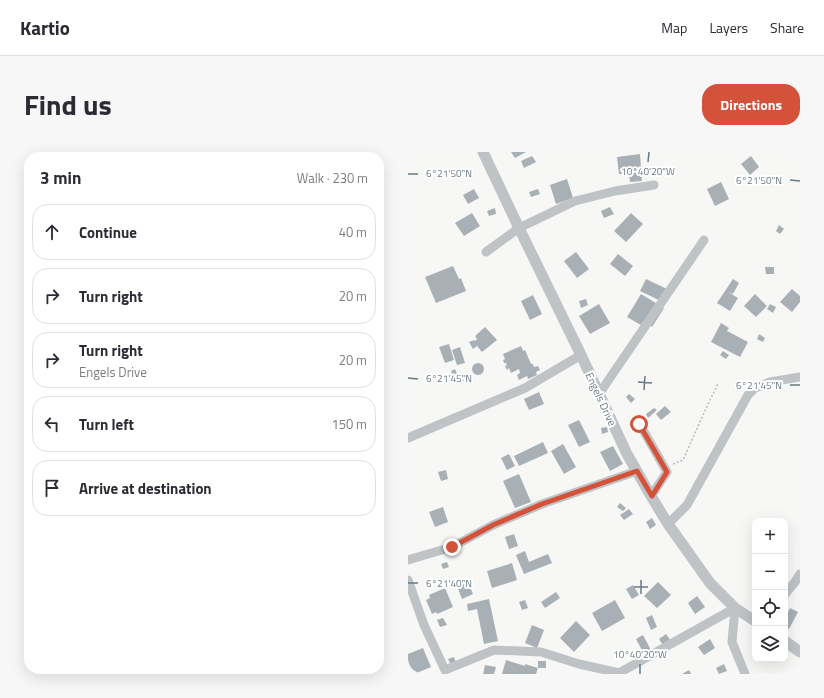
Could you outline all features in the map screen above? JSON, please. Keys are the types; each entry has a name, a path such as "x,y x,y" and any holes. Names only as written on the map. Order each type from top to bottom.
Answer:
{"street":[{"name":"Engels Drive","path":"483,152 627,454 668,524 710,583 736,608 752,616"},
{"path":"486,252 519,228 575,201 615,191 654,186"},
{"path":"599,394 704,240"},
{"path":"408,438 525,388 581,355"},
{"path":"668,524 687,505 748,395 755,388 770,382 800,377"},
{"path":"639,424 667,472 652,496"},
{"path":"408,560 452,547 493,525 542,504 637,471"},
{"path":"788,590 800,574"},
{"path":"408,580 424,625 445,672 494,650 541,652 579,664 619,673 736,608"},
{"path":"736,608 732,642 745,674"},
{"path":"788,643 800,652"},
{"path":"576,674 579,664"}],"path":[{"path":"664,468 683,460 718,384"}],"building":[{"path":"511,152 526,152 515,158"},
{"path":"640,154 642,181 630,182 629,173 619,174 617,157"},
{"path":"532,156 536,162 524,168 521,161"},
{"path":"751,156 759,167 750,175 741,164"},
{"path":"567,179 573,198 556,204 550,185"},
{"path":"721,182 729,199 715,206 707,189"},
{"path":"474,189 479,198 468,204 463,195"},
{"path":"538,189 540,194 531,197 529,192"},
{"path":"610,207 614,214 604,218 601,211"},
{"path":"495,208 496,214 489,216 487,211"},
{"path":"472,213 480,226 464,236 455,223"},
{"path":"631,213 643,224 626,242 614,231"},
{"path":"779,225 784,229 780,234 776,231"},
{"path":"576,252 589,269 577,278 564,261"},
{"path":"618,254 633,266 625,276 610,264"},
{"path":"453,266 459,279 461,278 466,291 436,303 425,277"},
{"path":"765,267 774,267 774,274 766,274"},
{"path":"646,279 669,290 663,302 640,291"},
{"path":"733,279 739,283 733,294 728,292 738,298 730,311 717,303"},
{"path":"792,289 800,296 800,302 792,312 780,302"},
{"path":"641,294 664,308 652,327 643,321 641,325 627,317"},
{"path":"755,294 767,306 756,317 744,306"},
{"path":"533,295 542,314 530,320 521,301"},
{"path":"586,299 588,305 581,308 579,301"},
{"path":"599,304 610,323 590,334 579,316"},
{"path":"770,304 776,307 773,313 767,309"},
{"path":"721,323 729,328 727,331 748,342 740,357 711,342"},
{"path":"485,327 497,340 482,352 477,346 473,349 469,342 475,341 477,339 475,336"},
{"path":"759,334 765,338 763,342 757,339"},
{"path":"449,344 454,360 445,363 439,347"},
{"path":"521,346 523,351 525,350 531,364 532,363 534,367 538,366 540,370 536,372 537,375 528,379 527,376 519,380 517,375 520,373 519,369 511,373 509,368 507,370 505,366 507,365 503,360 505,359 503,354"},
{"path":"460,347 465,363 457,365 452,350"},
{"path":"723,351 729,355 726,359 720,355"},
{"path":"478,363 482,365 484,369 482,373 478,375 474,373 472,369 474,365"},
{"path":"455,369 457,374 453,376 451,371"},
{"path":"461,377 464,380 461,384 457,380"},
{"path":"539,392 544,404 529,410 524,399"},
{"path":"629,394 635,399 631,403 626,397"},
{"path":"665,406 671,412 661,420 656,414"},
{"path":"654,408 657,410 648,418 646,414"},
{"path":"579,420 590,442 579,447 568,425"},
{"path":"607,427 608,432 602,434 601,428"},
{"path":"543,442 548,453 519,466 514,456"},
{"path":"563,444 576,467 564,474 551,451"},
{"path":"613,446 623,464 610,471 600,452"},
{"path":"509,454 515,466 507,470 501,458"},
{"path":"446,470 448,479 441,481 438,472"},
{"path":"519,474 531,502 515,508 503,481"},
{"path":"620,503 626,508 623,511 617,507"},
{"path":"443,507 448,522 435,527 429,512"},
{"path":"629,509 633,514 624,520 620,515"},
{"path":"652,518 656,525 650,529 646,522"},
{"path":"514,534 518,546 509,549 505,537"},
{"path":"525,551 529,562 548,554 552,563 524,574 516,555"},
{"path":"447,562 449,567 443,569 441,564"},
{"path":"512,563 517,580 492,588 487,571"},
{"path":"468,582 473,594 462,599 457,586"},
{"path":"658,582 671,595 657,608 644,596"},
{"path":"633,585 639,595 632,599 626,589"},
{"path":"445,588 453,607 437,614 436,612 432,614 426,600 430,598 429,595"},
{"path":"556,592 560,598 545,608 541,602"},
{"path":"697,596 705,607 695,614 688,603"},
{"path":"489,599 498,641 484,644 477,609 468,611 467,604"},
{"path":"525,600 528,608 522,610 519,602"},
{"path":"615,600 625,618 602,631 592,613"},
{"path":"790,608 798,612 789,629 788,628 788,612"},
{"path":"652,615 657,627 651,630 646,618"},
{"path":"443,618 447,625 440,627 437,620"},
{"path":"576,621 590,635 574,652 560,638"},
{"path":"532,625 544,630 537,648 525,643"},
{"path":"666,634 672,642 664,647 659,639"},
{"path":"643,635 652,652 645,656 636,639"},
{"path":"710,639 715,648 704,655 698,647"},
{"path":"423,648 431,667 411,674 408,666 408,654"},
{"path":"454,657 456,663 451,665 448,659"},
{"path":"506,660 525,666 525,664 538,668 536,674 502,674"},
{"path":"538,661 546,661 546,668 538,668"},
{"path":"724,664 727,671 719,674 716,668"},
{"path":"485,665 496,667 494,674 483,674"},
{"path":"689,670 691,674 682,674"}],"route":[{"path":"452,547 493,525 542,504 637,471 652,496 667,472 639,424"}]}
